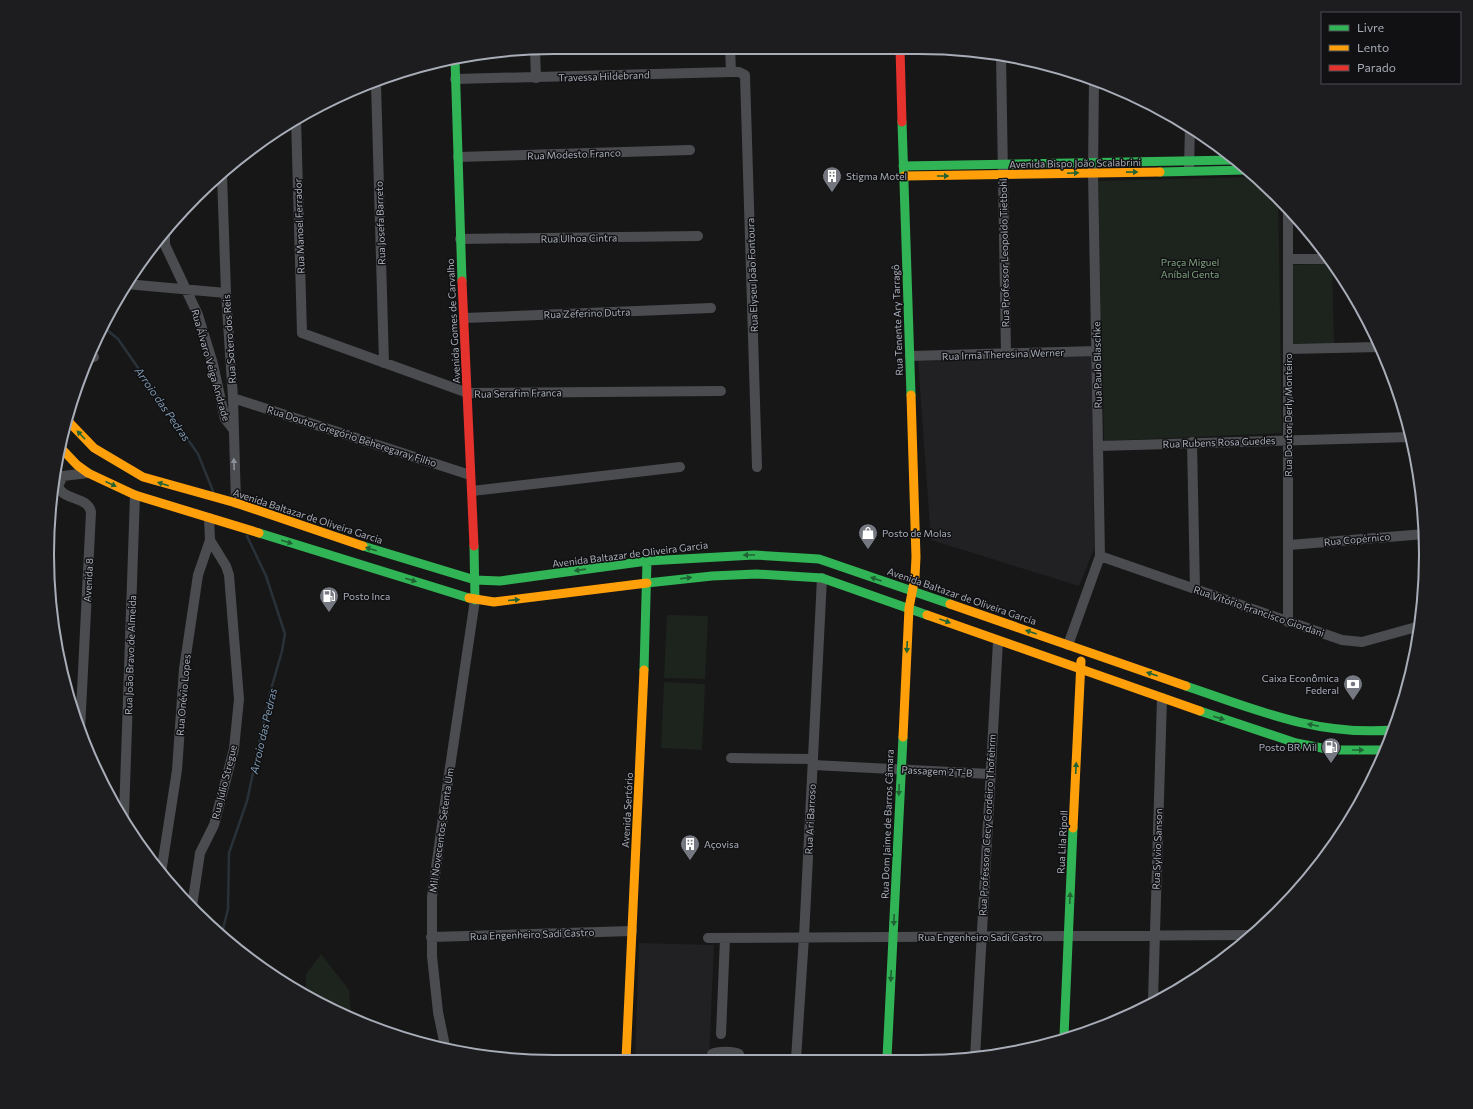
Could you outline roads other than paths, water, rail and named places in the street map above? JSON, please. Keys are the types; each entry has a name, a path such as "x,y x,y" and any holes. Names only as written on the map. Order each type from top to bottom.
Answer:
{"main road":[{"name":"Rua Tenente Ary Tarragô","path":"900,54 916,557 913,591"},
{"name":"Avenida Gomes de Carvalho","path":"454,65 460,239 468,394 470,475 472,491 475,600"},
{"name":"Avenida Bispo João Scalabrini","path":"903,166 1227,160"},
{"name":"Avenida Bispo João Scalabrini","path":"904,176 1239,170"},
{"name":"Avenida Baltazar de Oliveira Garcia","path":"71,424 94,448 143,478 232,502 346,541 475,580 500,581 647,561 713,555 788,555 819,559 1285,720 1334,730 1386,731"},
{"path":"65,452 77,465 88,473 135,495 475,600 494,602 516,600 647,583 732,574 777,574 822,578 998,641 1296,743 1332,750 1379,750"},
{"name":"Avenida Sertório","path":"626,1055 647,561"},
{"name":"Rua Dom Jaime de Barros Câmara","path":"887,1055 900,769 909,608 913,591"},
{"name":"Rua Lila Ripoll","path":"1064,1033 1082,649"}],"street":[{"path":"730,54 731,72"},
{"path":"535,55 536,78"},
{"name":"Rua Professor Leopoldo Tietbohl","path":"1001,61 1006,354"},
{"name":"Travessa Hildebrand","path":"455,79 731,72"},
{"name":"Rua Elyseu João Fontoura","path":"731,72 743,73 746,82 757,467"},
{"name":"Rua Paulo Blaschke","path":"1068,645 1100,556 1093,173 1094,86"},
{"name":"Rua Josefa Barreto","path":"376,87 384,363"},
{"name":"Rua Manoel Ferrador","path":"296,126 302,333"},
{"path":"1189,171 1190,134"},
{"name":"Rua Modesto Franco","path":"458,157 690,150"},
{"name":"Rua Sotero dos Reis","path":"222,180 226,293 233,398 232,502"},
{"name":"Rua Doutor Derly Monteiro","path":"1288,217 1288,622"},
{"name":"Rua Ulhoa Cintra","path":"460,239 698,236"},
{"name":"Rua Álvaro Veiga Andrade","path":"165,240 165,245 198,315 213,364 225,419 233,429"},
{"path":"1288,259 1323,259"},
{"path":"133,285 226,293"},
{"name":"Rua Zeferino Dutra","path":"464,318 711,308"},
{"name":"Rua Serafim Franca","path":"302,333 468,394 721,391"},
{"path":"1288,349 1374,347"},
{"name":"Rua Irmã Theresina Werner","path":"910,356 1097,351"},
{"name":"Rua Doutor Gregório Beheregaray Filho","path":"233,398 470,475"},
{"name":"Rua Rubens Rosa Guedes","path":"1099,446 1288,439 1405,437"},
{"path":"1192,442 1195,589"},
{"path":"472,491 680,467"},
{"name":"Avenida 8","path":"59,484 63,476 88,473"},
{"name":"Avenida 8","path":"58,487 65,494 87,504 91,512 81,714"},
{"name":"Rua João Bravo de Almeida","path":"124,810 135,495"},
{"name":"Rua Onévio Lopes","path":"162,865 177,770 184,669 198,575 210,540 209,518"},
{"name":"Rua Copérnico","path":"1289,545 1418,534"},
{"name":"Rua Júlio Stregue","path":"193,900 200,852 214,825 234,749 239,699 229,575 226,566 210,540"},
{"name":"Rua Vitório Francisco Giordani","path":"1100,556 1288,622 1351,642 1372,640 1414,628"},
{"name":"Rua Ari Barroso","path":"796,1055 804,937 822,578"},
{"name":"Mil Novecentos Setenta Um","path":"443,1042 438,1012 431,937 432,897 475,600"},
{"name":"Rua Professora Cecy Cordeiro Thofehrm","path":"975,1052 998,641"},
{"name":"Rua Sylvio Sanson","path":"1153,996 1162,698"},
{"name":"Passagem 2 T-B","path":"731,758 990,774"},
{"name":"Rua Engenheiro Sadi Castro","path":"431,937 632,931"},
{"name":"Rua Engenheiro Sadi Castro","path":"708,938 1244,935"},
{"path":"721,1034 725,938"},
{"path":"712,1055 715,1052 736,1052 739,1055"}],"waterway":[{"name":"Arroio das Pedras","path":"107,330 118,339 198,454 213,491"},
{"name":"Arroio das Pedras","path":"223,930 228,909 229,853 247,801 270,693 282,651 285,634 266,576 247,536"}],"place":[{"name":"Stigma Motel","path":"832,193"},
{"name":"Posto de Molas","path":"868,550"},
{"name":"Posto Inca","path":"329,613"},
{"name":"Caixa Econômica Federal","path":"1353,701"},
{"name":"Posto BR Mil","path":"1331,764"},
{"name":"Açovisa","path":"690,861"}],"park label":[{"name":"Praça Miguel Aníbal Genta","path":"1190,268"}]}
